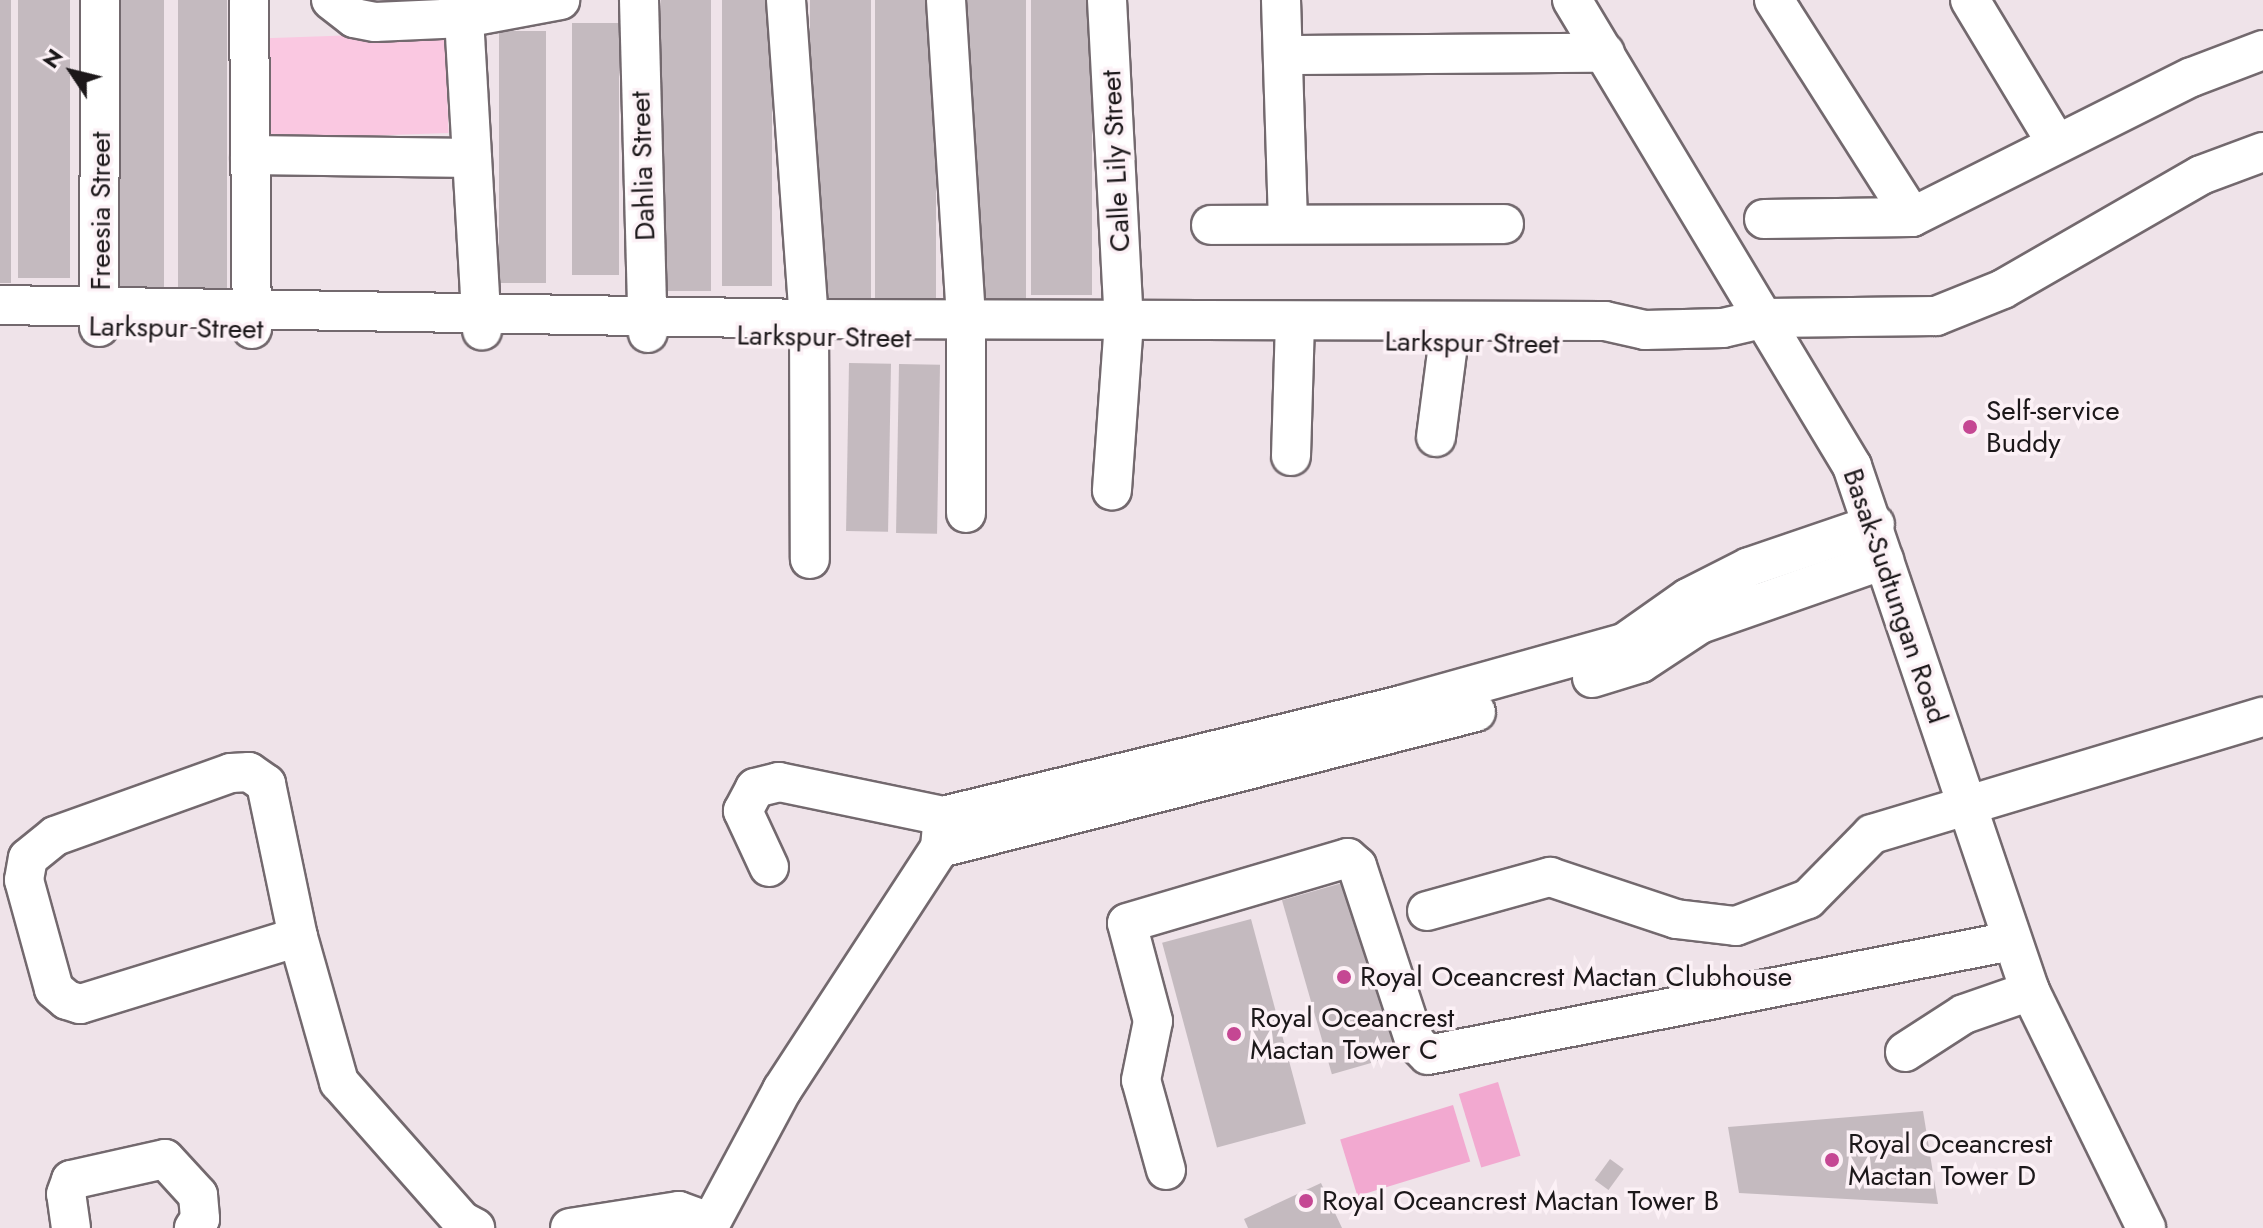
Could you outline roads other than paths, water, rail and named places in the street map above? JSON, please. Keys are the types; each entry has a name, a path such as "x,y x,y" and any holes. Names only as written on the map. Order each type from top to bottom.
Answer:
{"street":[{"name":"Freesia Street","path":"100,0 100,316"},
{"path":"249,0 252,320"},
{"path":"331,0 354,18 375,22 461,9 560,0"},
{"name":"Dahlia Street","path":"639,0 648,325"},
{"path":"786,0 809,328 810,559"},
{"path":"946,0 966,330 966,513"},
{"name":"Calle Lily Street","path":"1107,0 1123,331 1112,491"},
{"path":"1281,0 1288,224"},
{"name":"Basak-Sudtungan Road","path":"1572,0 1766,318 1852,466 2030,991 2146,1228"},
{"path":"1774,0 1912,217"},
{"path":"1970,0 2057,144"},
{"path":"461,9 482,322"},
{"path":"1764,219 1912,217 2192,77 2263,50"},
{"path":"1283,55 1605,53"},
{"name":"Larkspur Street","path":"0,305 100,316 252,320 966,330 1450,332 1606,344 1645,330 1723,328 1766,318 1936,316 2003,289 2201,175 2263,152"},
{"path":"250,155 472,158"},
{"path":"1211,225 1504,224"},
{"name":"Larkspur Street","path":"0,325 100,316"},
{"path":"1291,456 1295,332"},
{"path":"1436,437 1450,332"},
{"path":"769,867 743,811 755,788 779,782 941,832 1641,663 1694,611 1749,567 1880,542"},
{"path":"1427,911 1550,877 1676,919 1736,926 1808,899 1872,834 2263,717"},
{"path":"298,937 80,1004 67,1000 54,989 24,880 28,858 55,836 231,773 249,772 266,784 298,937 339,1082 462,1221 475,1228"},
{"path":"570,1228 679,1211 709,1225 782,1090 941,832"},
{"path":"1166,1170 1141,1080 1153,1021 1127,923 1348,858 1357,866 1415,1042 1428,1055 2011,941"},
{"path":"1905,1052 1964,1014 2030,991"},
{"path":"71,1228 66,1194 71,1180 165,1159 198,1195 200,1219 194,1228"}],"place":[{"name":"Self-service Buddy","path":"1970,427"},
{"name":"Royal Oceancrest Mactan Clubhouse","path":"1344,977"},
{"name":"Royal Oceancrest Mactan Tower C","path":"1234,1034"},
{"name":"Royal Oceancrest Mactan Tower D","path":"1832,1160"},
{"name":"Royal Oceancrest Mactan Tower B","path":"1306,1201"}]}
